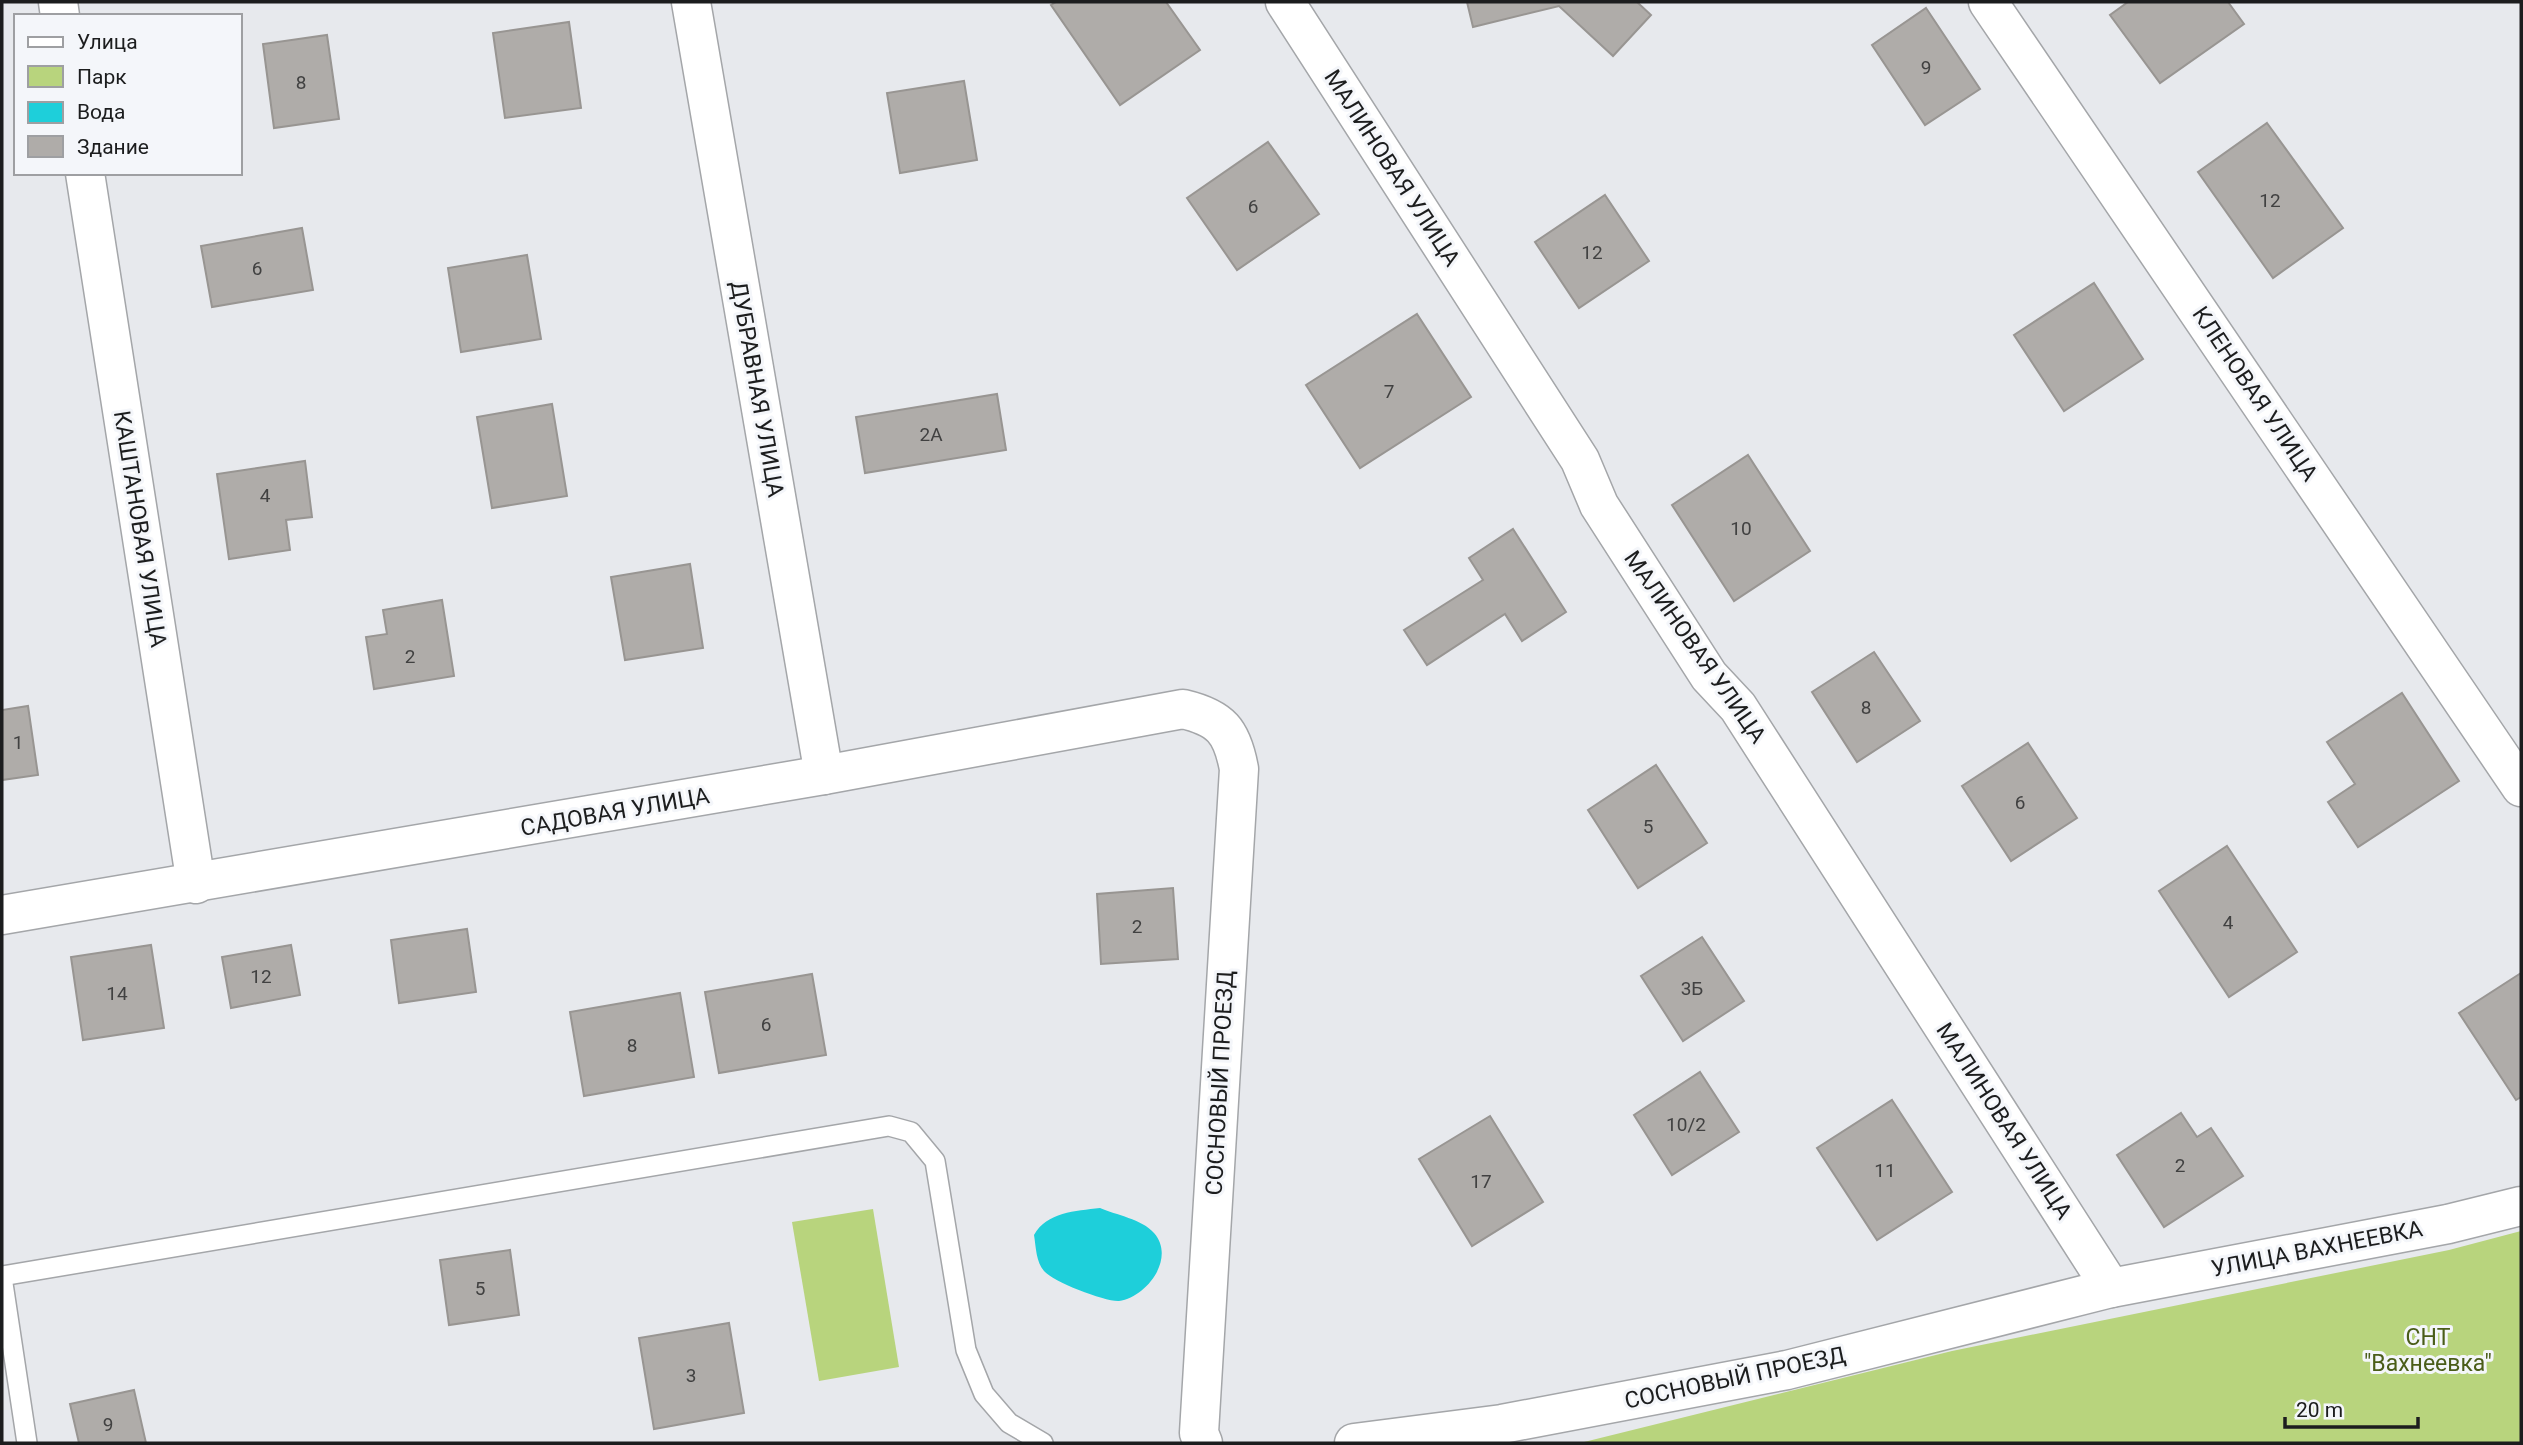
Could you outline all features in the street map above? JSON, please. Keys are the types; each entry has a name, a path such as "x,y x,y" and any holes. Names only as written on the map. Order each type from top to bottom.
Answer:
{"street":[{"name":"ДУБРАВНАЯ УЛИЦА","path":"691,2 824,775"},
{"name":"МАЛИНОВАЯ УЛИЦА","path":"1285,2 1580,460 1599,505 1628,551 1709,676 1738,707 2111,1287"},
{"name":"КЛЕНОВАЯ УЛИЦА","path":"1988,2 2521,787"},
{"name":"КАШТАНОВАЯ УЛИЦА","path":"85,175 196,884"},
{"name":"САДОВАЯ УЛИЦА","path":"2,915 824,775 1183,709 1204,714 1223,726"},
{"name":"СОСНОВЫЙ ПРОЕЗД","path":"1203,1443 1199,1433 1239,769 1234,746 1223,726"},
{"name":"УЛИЦА ВАХНЕЕВКА","path":"2111,1287 2448,1224 2521,1206"},
{"name":"СОСНОВЫЙ ПРОЕЗД","path":"1354,1443 1502,1424 1787,1370 2111,1287"}],"lane":[{"path":"27,1443 2,1277 889,1126 911,1132 935,1161 966,1350 984,1394 1009,1423 1044,1443"}],"green space":[{"path":"873,1209 899,1367 819,1381 792,1222"},
{"name":"СНТ \"Вахнеевка\"","path":"2521,1231 2521,1443 1580,1443 1952,1351 2449,1250"}],"water":[{"path":"1100,1208 1143,1224 1154,1233 1160,1243 1162,1254 1155,1275 1139,1292 1119,1301 1068,1286 1044,1271 1037,1254 1034,1235 1046,1222 1063,1214"}],"building":[{"path":"1056,2 1166,2 1200,50 1120,105 1051,5"},
{"path":"1467,2 1637,2 1651,15 1613,56 1559,6 1473,27"},
{"path":"2128,2 2228,2 2244,24 2160,83 2110,15"},
{"path":"1926,8 1980,89 1925,125 1872,45"},
{"path":"569,22 581,108 505,118 493,33"},
{"path":"327,35 339,119 274,128 263,44"},
{"path":"964,81 977,160 900,173 887,93"},
{"path":"2267,123 2343,228 2273,278 2198,172"},
{"path":"1268,142 1319,214 1237,270 1187,198"},
{"path":"1605,195 1649,261 1579,308 1535,242"},
{"path":"302,228 313,290 212,307 201,246"},
{"path":"527,255 541,339 461,352 448,268"},
{"path":"2094,283 2143,359 2064,411 2014,335"},
{"path":"1417,314 1471,397 1360,468 1306,385"},
{"path":"997,394 1006,450 865,473 856,417"},
{"path":"552,404 567,496 492,508 477,417"},
{"path":"1748,455 1810,551 1734,601 1672,505"},
{"path":"305,461 312,517 286,520 290,550 229,559 217,474"},
{"path":"1513,529 1566,612 1522,641 1505,614 1427,665 1404,630 1483,580 1469,558"},
{"path":"690,564 703,648 625,660 611,577"},
{"path":"442,600 454,676 374,689 366,637 387,634 383,610"},
{"path":"1874,652 1920,721 1857,762 1812,692"},
{"path":"2402,693 2459,781 2358,847 2328,802 2355,784 2327,742"},
{"path":"28,706 38,775 2,780 2,710"},
{"path":"2028,743 2077,818 2011,861 1962,786"},
{"path":"1656,765 1707,843 1638,888 1588,810"},
{"path":"2227,846 2297,952 2229,997 2159,891"},
{"path":"1173,888 1178,959 1101,964 1097,894"},
{"path":"467,929 476,992 399,1003 391,940"},
{"path":"1702,937 1744,1001 1683,1041 1641,976"},
{"path":"151,945 164,1028 83,1040 71,957"},
{"path":"291,945 300,995 231,1008 222,957"},
{"path":"2521,973 2521,1097 2516,1100 2459,1013"},
{"path":"812,974 826,1055 719,1073 705,992"},
{"path":"680,993 694,1077 584,1096 570,1012"},
{"path":"1700,1072 1739,1132 1672,1175 1634,1115"},
{"path":"1892,1100 1952,1192 1877,1240 1817,1148"},
{"path":"2181,1113 2197,1137 2211,1128 2243,1176 2164,1227 2117,1155"},
{"path":"1490,1116 1543,1202 1472,1246 1419,1159"},
{"path":"510,1250 519,1315 449,1325 440,1260"},
{"path":"729,1323 744,1413 654,1429 639,1338"},
{"path":"134,1390 146,1443 79,1443 70,1404"}]}
